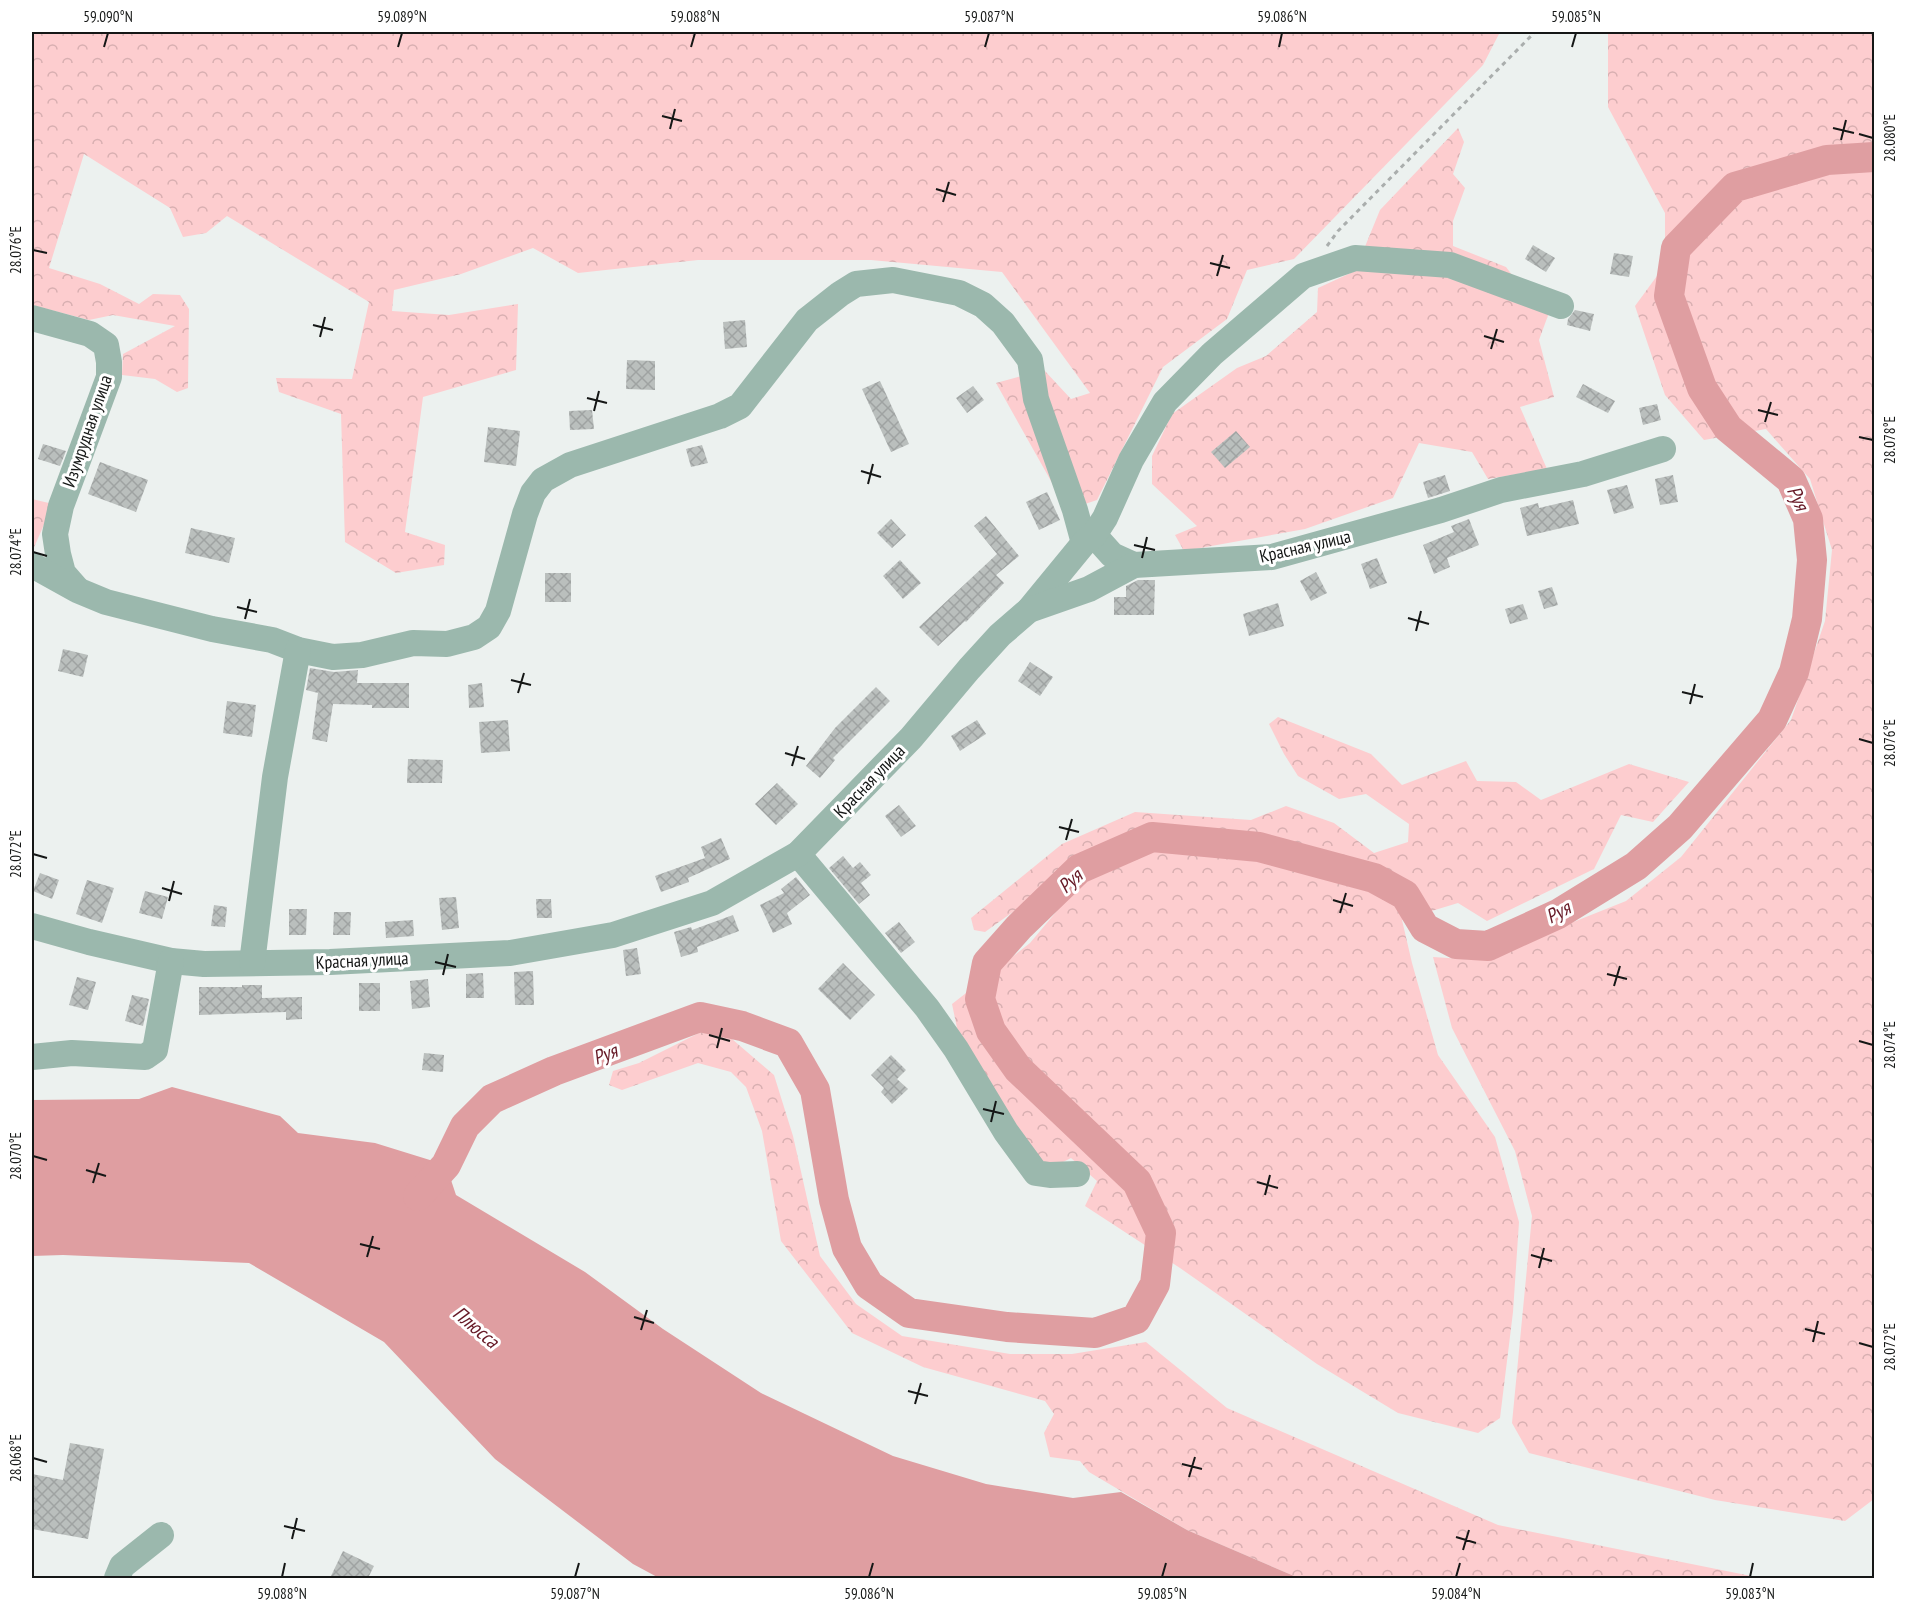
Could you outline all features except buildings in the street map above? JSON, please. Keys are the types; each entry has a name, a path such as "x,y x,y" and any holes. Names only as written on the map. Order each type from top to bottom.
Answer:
{"street":[{"path":"1029,610 1105,518 1131,460 1165,402 1212,354 1304,276 1355,258 1449,265 1561,306"},
{"path":"32,565 77,590 106,602 212,629 272,640 298,650 333,657 352,656 413,643 447,644 474,637 489,627 498,611 525,514 533,493 543,480 570,465 720,416 740,406 807,320 856,284 892,280 959,293 983,305 1002,323 1030,360 1036,399 1075,510 1089,539 1112,555 1134,565"},
{"name":"Изумрудная улица","path":"32,318 90,334 106,345 110,362 109,377 61,506 56,534 63,573 77,590"},
{"name":"Красная улица","path":"32,926 171,961 204,964 330,962 510,953 613,935 712,903 798,854 911,738 1000,634 1029,610 1089,589 1134,565 1272,557 1441,510 1501,490 1583,474 1663,448"},
{"path":"252,963 273,788 298,650"},
{"path":"798,854 927,1008 956,1049 1006,1132 1036,1173 1077,1174"},
{"path":"32,1057 72,1053 145,1057 155,1050 171,961"},
{"path":"117,1578 122,1566 161,1535"}],"path":[{"path":"1324,249 1338,231 1535,32"}],"green space":[{"path":"32,32 1500,32 1483,65 1294,259 1247,270 1227,319 1163,367 1097,500 1082,505 1056,490 996,383 1044,370 1071,399 1090,393 1002,272 871,260 698,260 578,273 533,248 461,274 394,290 392,311 449,315 518,304 516,370 423,397 405,532 445,545 444,565 396,573 345,542 341,414 279,392 276,378 352,379 369,302 227,216 206,233 183,237 170,208 84,154 49,268 100,284 139,304 153,294 180,295 189,309 188,388 177,392 155,379 122,375 123,354 175,326 113,315 89,320 32,305"},
{"path":"1608,32 1874,32 1874,1499 1845,1521 1715,1500 1529,1453 1512,1423 1532,1216 1515,1151 1452,1028 1433,957 1478,960 1626,901 1681,857 1791,720 1825,621 1832,550 1810,479 1766,429 1704,440 1665,395 1635,306 1665,265 1665,213 1608,107"},
{"path":"1458,128 1464,142 1453,174 1465,188 1453,221 1453,246 1506,267 1519,284 1550,310 1539,340 1554,397 1520,407 1547,469 1488,479 1472,452 1419,443 1393,498 1305,529 1184,551 1175,535 1197,526 1152,484 1152,456 1172,414 1237,368 1266,356 1317,312 1318,288 1355,271 1380,210"},
{"path":"32,499 53,504 32,552"},
{"path":"1278,717 1371,754 1402,785 1466,761 1477,781 1516,782 1541,800 1629,764 1689,782 1653,822 1621,815 1594,869 1487,921 1458,903 1402,920 1438,1055 1495,1137 1519,1222 1513,1312 1500,1418 1478,1433 1398,1413 1317,1364 1180,1268 1085,1206 1097,1181 1071,1158 1049,1169 1014,1129 961,1047 952,1004 1030,943 1072,893 1057,885 1028,901 985,932 974,930 971,918 1062,844 1135,812 1251,820 1286,806 1334,823 1374,853 1408,842 1409,824 1366,794 1339,799 1298,776 1269,724"},
{"path":"701,1032 732,1039 774,1075 793,1136 820,1256 856,1304 902,1336 1010,1354 1072,1354 1146,1342 1227,1408 1498,1525 1761,1578 1318,1578 1294,1576 1187,1530 1089,1472 1080,1461 1050,1457 1044,1433 1054,1414 1045,1401 923,1367 852,1333 781,1241 762,1131 746,1087 731,1072 698,1063 622,1090 609,1085 613,1071 639,1063"}],"water":[{"name":"Плюсса","path":"172,1087 280,1116 298,1133 375,1143 446,1165 456,1195 585,1272 663,1329 761,1393 893,1456 986,1484 1073,1498 1121,1492 1187,1530 1294,1576 1318,1578 659,1578 633,1564 495,1459 384,1342 249,1263 63,1255 32,1256 32,1100 139,1099"}],"waterway":[{"name":"Руя","path":"418,1196 446,1165 465,1126 492,1099 554,1071 700,1017 742,1026 788,1043 815,1090 834,1200 847,1248 869,1285 909,1313 1007,1327 1095,1333 1136,1319 1155,1284 1161,1233 1137,1182 1018,1069 991,1031 980,999 987,963 1019,927 1079,869 1152,837 1259,847 1374,878 1405,895 1425,928 1456,944 1488,946 1558,914 1636,866 1680,827 1772,720 1794,672 1807,619 1812,560 1808,519 1791,480 1728,428 1702,388 1669,296 1676,248 1735,187 1827,160 1874,157"}]}
